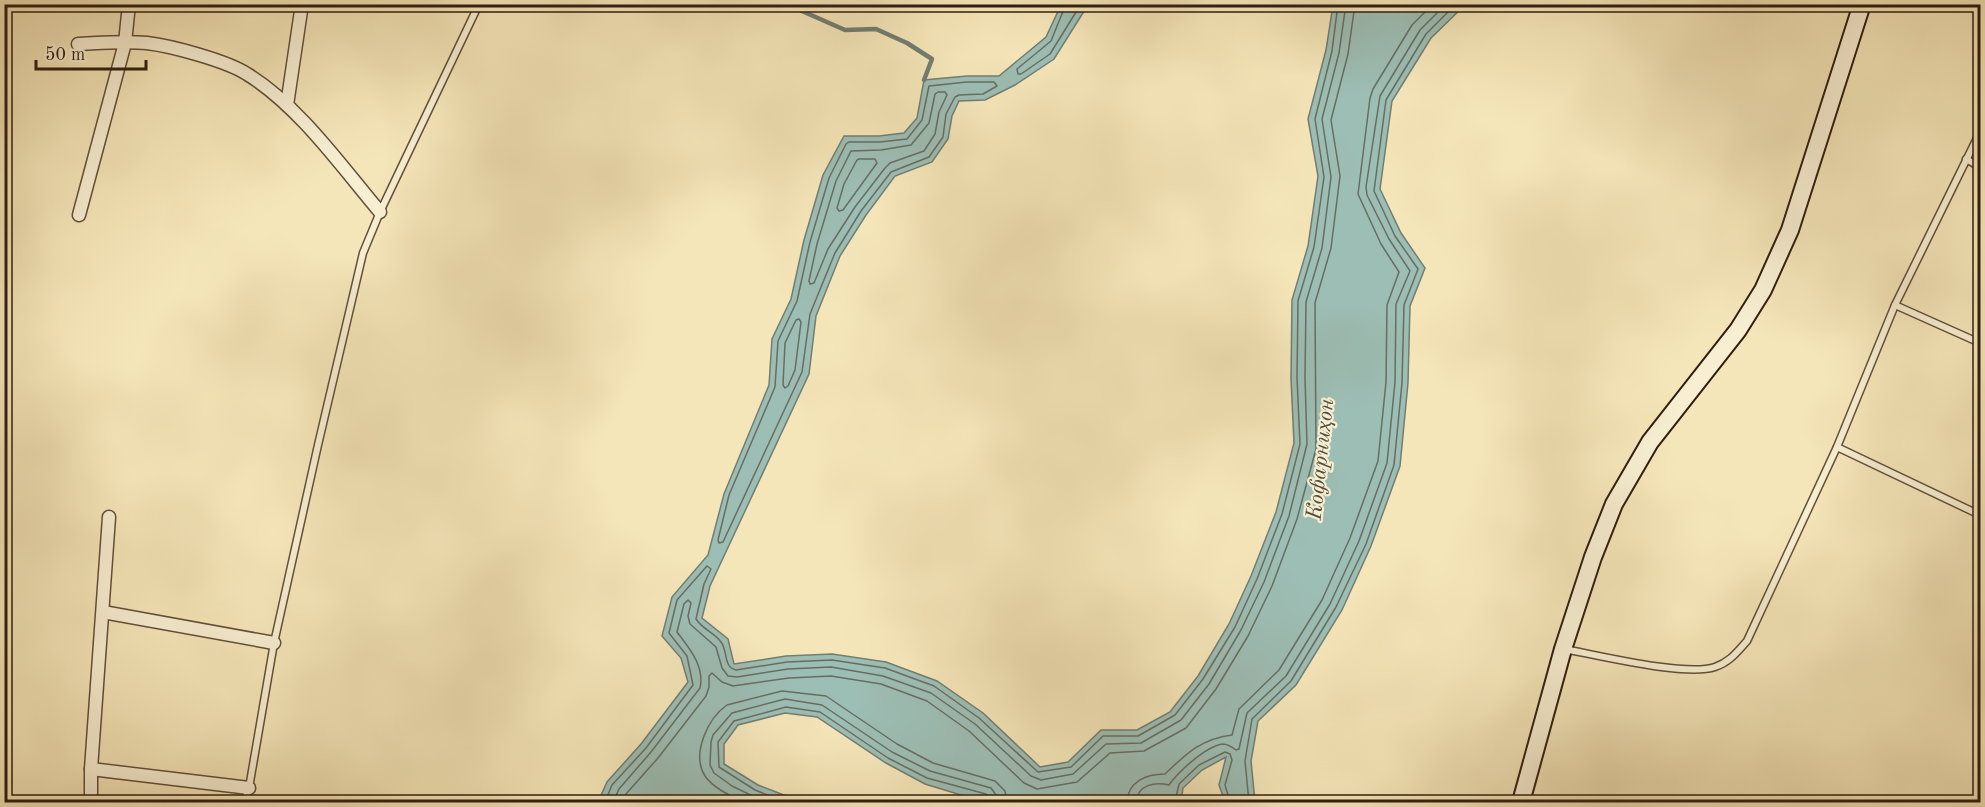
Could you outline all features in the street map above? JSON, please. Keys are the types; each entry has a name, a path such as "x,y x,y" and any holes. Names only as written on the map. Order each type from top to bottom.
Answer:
{"street":[{"path":"79,215 125,43 129,4"},
{"path":"287,105 302,4"},
{"path":"1521,802 1563,649 1593,557 1614,504 1650,442 1738,330 1763,290 1790,230 1862,4"},
{"path":"78,44 148,43 201,56 234,68 253,78 287,105 380,212"},
{"path":"91,802 91,769 109,517"},
{"path":"102,612 274,643"},
{"path":"91,769 249,788"}],"lane":[{"path":"244,802 249,788 274,643 363,254 380,212 479,4"},
{"path":"1563,649 1664,667 1713,668 1731,660 1747,641 1837,447 1895,305 1980,132"},
{"path":"1966,159 1980,167"},
{"path":"1895,305 1980,343"},
{"path":"1837,447 1980,516"}],"water":[{"name":"Кофарниҳон","path":"1061,5 1088,5 1054,59 1015,85 985,100 959,101 952,116 948,139 932,162 895,176 866,215 840,256 816,316 809,374 710,586 702,618 728,639 734,664 786,656 832,654 886,662 937,681 983,713 1040,767 1068,762 1101,730 1137,730 1170,712 1198,676 1229,624 1276,512 1294,443 1291,379 1292,300 1308,246 1318,176 1308,119 1326,50 1333,5 1465,5 1431,38 1392,101 1380,189 1401,233 1425,268 1410,306 1408,383 1400,466 1371,546 1342,610 1296,685 1258,721 1251,761 1255,802 1225,802 1219,785 1226,757 1202,770 1183,788 1181,802 1160,802 1159,796 1144,802 997,802 961,795 925,784 886,763 817,717 785,713 738,725 724,744 724,764 758,785 789,797 866,802 598,802 607,782 641,744 688,682 681,658 662,636 672,597 708,555 724,494 769,385 772,339 791,299 804,240 823,175 844,136 904,133 917,118 924,80 999,76 1046,37"}],"waterway":[{"path":"786,4 845,30 876,29 907,43 932,59 924,80"}]}
